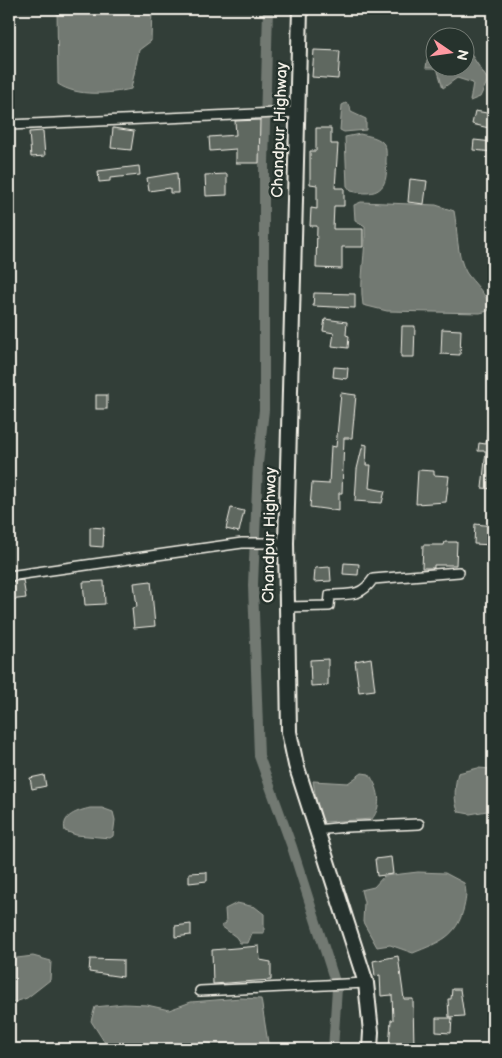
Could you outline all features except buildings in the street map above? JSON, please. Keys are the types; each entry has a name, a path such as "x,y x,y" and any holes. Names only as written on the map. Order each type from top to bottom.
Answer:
{"main road":[{"name":"Chandpur Highway","path":"300,9 292,112 286,543 289,732 296,765 361,983 371,1032 370,1049"}],"street":[{"path":"9,125 292,112"},
{"path":"9,576 242,543 286,543"},
{"path":"286,607 329,606 330,596 358,594 366,590 373,579 459,572"},
{"path":"316,830 346,826 419,824"},
{"path":"200,991 361,983"}],"shaded area":[{"path":"57,9 152,9 151,41 139,50 131,89 103,93 84,93 58,84"},
{"path":"474,59 488,80 480,97 470,101 473,83 457,78 474,78"},
{"path":"440,78 457,78 443,88"},
{"path":"346,103 350,106 351,112 366,119 366,130 344,132 340,130 342,105"},
{"path":"360,134 377,139 386,148 385,179 383,185 374,192 360,193 351,191 347,186 345,137"},
{"path":"361,202 436,205 454,211 460,258 466,272 488,301 488,311 480,313 387,311 363,305 365,226 355,220 354,205"},
{"path":"478,768 493,769 493,810 470,814 459,812 455,799 458,773"},
{"path":"362,773 369,774 377,791 378,808 372,819 324,822 318,811 313,781 348,783"},
{"path":"90,808 102,808 113,812 115,820 113,836 110,838 76,835 65,831 64,826 68,817 76,812"},
{"path":"418,872 445,873 464,883 466,892 464,907 457,925 452,932 439,942 413,953 390,945 377,947 363,922 364,902 361,890 374,887 384,876"},
{"path":"237,903 255,907 264,914 264,933 252,933 248,943 240,943 236,937 221,926 226,923 225,909"},
{"path":"33,956 51,961 50,980 27,998 9,1004 9,959"},
{"path":"241,998 261,999 269,1049 98,1049 107,1046 91,1021 95,1007 124,1004 147,1005 169,1010 191,1002"}],"waterway":[{"path":"268,9 264,164 264,410 258,464 253,585 259,756 292,847 337,988 333,1049"}]}
